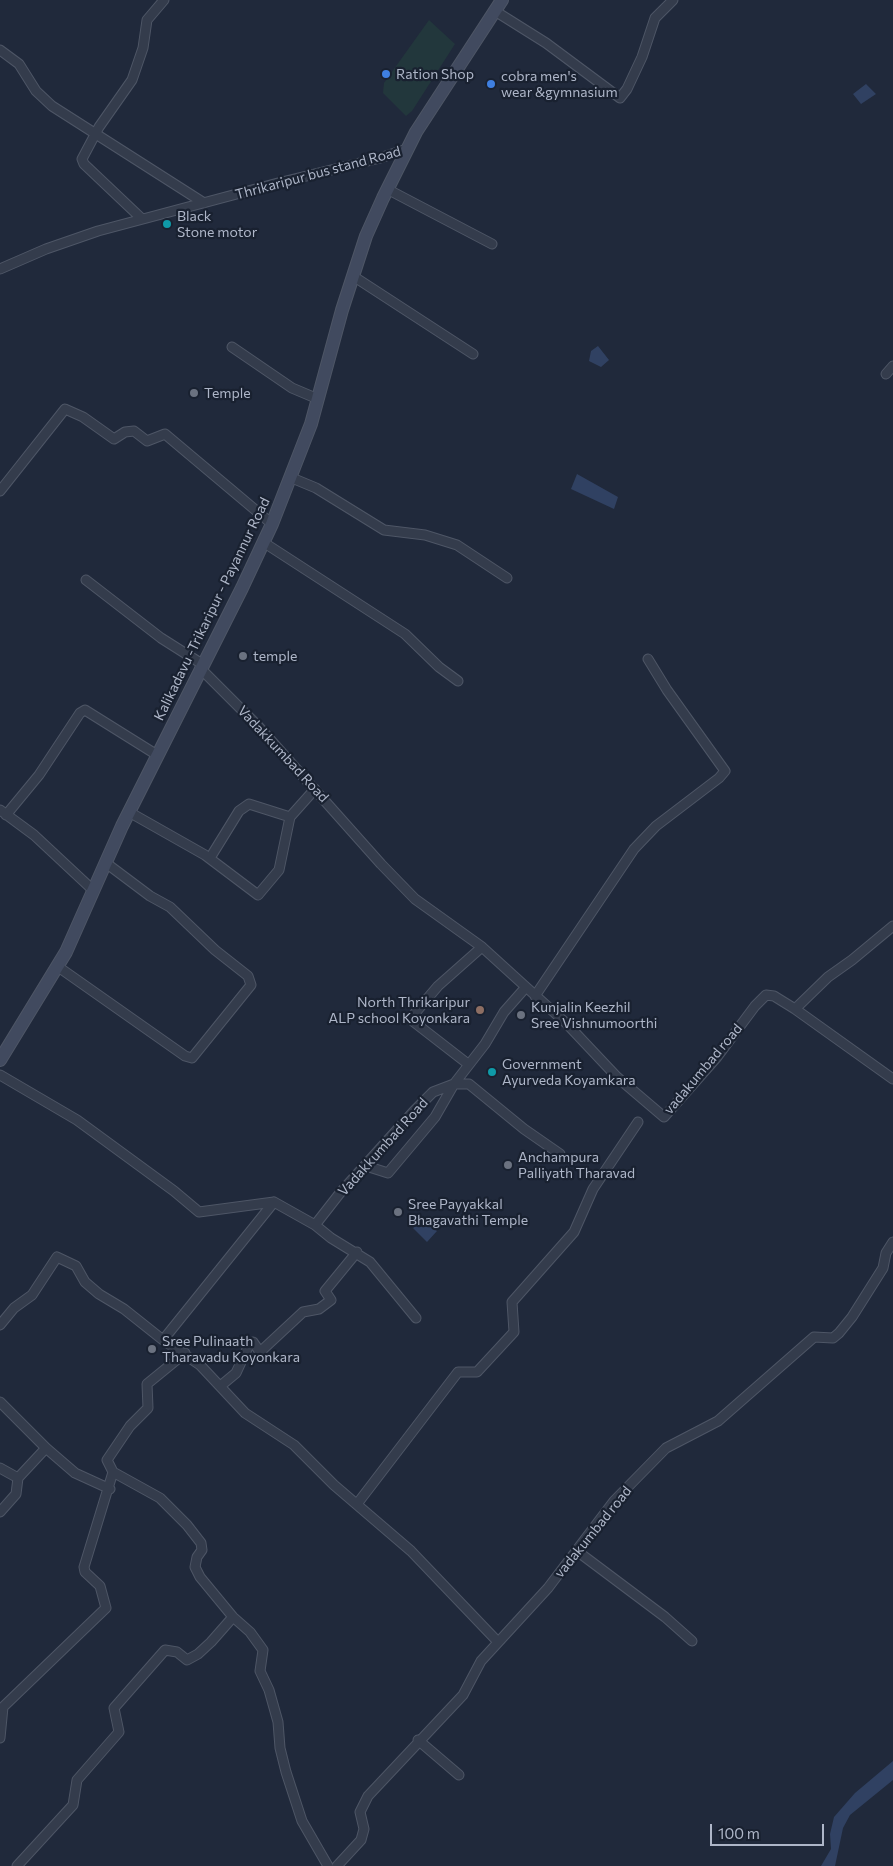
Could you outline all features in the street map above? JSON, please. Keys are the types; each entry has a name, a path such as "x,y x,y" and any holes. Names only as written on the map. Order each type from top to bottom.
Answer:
{"main road":[{"name":"Kalikadavu -Trikaripur - Payannur Road","path":"1,1058 57,966 129,812 272,524 292,478 318,399 366,236 387,189 407,149 502,0"}],"street":[{"path":"141,218 82,160 95,134 132,80 143,48 147,20 164,0"},
{"path":"495,11 546,43 620,98 627,89 642,56 655,18 673,0"},
{"path":"0,50 19,64 41,97 95,134 204,203"},
{"name":"Thrikaripur bus stand Road","path":"0,269 54,246 141,218 380,158 407,149"},
{"path":"387,189 492,244"},
{"path":"353,276 473,354"},
{"path":"232,348 292,388 318,399"},
{"path":"886,374 893,366"},
{"path":"0,491 65,409 83,417 114,439 125,432 134,431 147,441 165,434 272,524"},
{"path":"292,478 316,488 384,530 425,535 457,545 507,578"},
{"path":"263,542 405,634 439,667 458,681"},
{"name":"Vadakkumbad Road","path":"86,580 161,638 201,666 259,727 381,864 416,899 482,947 526,988"},
{"path":"535,996 634,849 656,826 719,778 725,771 667,690 648,658"},
{"path":"94,890 41,841 3,812 39,774 80,712 85,710 157,755"},
{"path":"129,812 210,858 258,895 279,870 290,817 315,789"},
{"path":"210,858 239,811 249,804 290,817"},
{"path":"57,966 184,1056 192,1058 251,985 248,976 215,950 170,907 150,896 106,863"},
{"path":"796,1009 828,977 893,926"},
{"path":"468,1064 410,1019 438,986 482,947"},
{"path":"366,1166 388,1173 435,1117 454,1084 485,1044 504,1012 526,988"},
{"name":"vadakumbad road","path":"526,988 567,1024 617,1077 664,1118 717,1057 762,996 774,996 796,1009 893,1079"},
{"path":"0,1075 77,1120 174,1191 199,1212 274,1202 315,1225 331,1238 370,1262 416,1318"},
{"path":"454,1084 469,1084 524,1129 560,1154"},
{"name":"Vadakkumbad Road","path":"315,1225 340,1193 414,1111 433,1092 454,1084"},
{"path":"357,1504 458,1372 477,1372 514,1332 512,1302 574,1232 593,1189 638,1122"},
{"path":"163,1340 274,1202"},
{"name":"vadakumbad road","path":"337,1866 361,1840 364,1828 360,1812 368,1796 418,1740 463,1695 481,1661 548,1588 614,1501 666,1448 718,1421 814,1337 833,1338 839,1333 852,1318 884,1268 886,1253 893,1242"},
{"path":"224,1383 236,1373 248,1347 253,1342 260,1352 303,1312 320,1309 331,1300 325,1291 356,1252"},
{"path":"0,1325 14,1308 32,1295 57,1257 76,1266 85,1282 99,1294 124,1309 163,1340 185,1353 214,1378 245,1413 294,1445 334,1485 411,1551 498,1642"},
{"path":"185,1353 147,1384 148,1408 130,1426 107,1460 113,1472 160,1498 187,1525 201,1543 202,1550 197,1557 195,1567 200,1577 233,1617 250,1632 264,1650 260,1670 269,1690 278,1722 280,1748 286,1772 302,1821 328,1866"},
{"path":"0,1402 46,1448 75,1473 110,1489"},
{"path":"0,1512 16,1494 18,1478 46,1448"},
{"path":"0,1468 18,1478"},
{"path":"0,1738 3,1707 106,1608 100,1586 85,1572 84,1567 110,1489 113,1472"},
{"path":"577,1551 665,1617 692,1641"},
{"path":"17,1866 73,1805 77,1780 119,1732 114,1708 166,1650 177,1652 187,1660 198,1654 211,1642 233,1617"},
{"path":"418,1740 459,1775"}],"green space":[{"path":"429,20 455,44 412,111 406,116 383,93 384,83"}],"water":[{"path":"866,84 876,94 861,104 853,94"},
{"path":"598,346 609,360 601,367 589,361 591,351"},
{"path":"577,474 618,497 614,509 571,489"},
{"path":"423,1218 437,1231 427,1242 413,1228"},
{"path":"893,1761 893,1780 850,1815 843,1828 835,1866 821,1866 831,1849 830,1834 834,1817 855,1793"}],"place":[{"name":"Ration Shop","path":"386,74"},
{"name":"cobra men's wear &gymnasium","path":"491,84"},
{"name":"Black Stone motor","path":"167,224"},
{"name":"Temple","path":"194,393"},
{"name":"temple","path":"243,656"},
{"name":"North Thrikaripur ALP school Koyonkara","path":"480,1010"},
{"name":"Kunjalin Keezhil Sree Vishnumoorthi","path":"521,1015"},
{"name":"Government Ayurveda Koyamkara","path":"492,1072"},
{"name":"Anchampura Palliyath Tharavad","path":"508,1165"},
{"name":"Sree Payyakkal Bhagavathi Temple","path":"398,1212"},
{"name":"Sree Pulinaath Tharavadu Koyonkara","path":"152,1349"}]}
